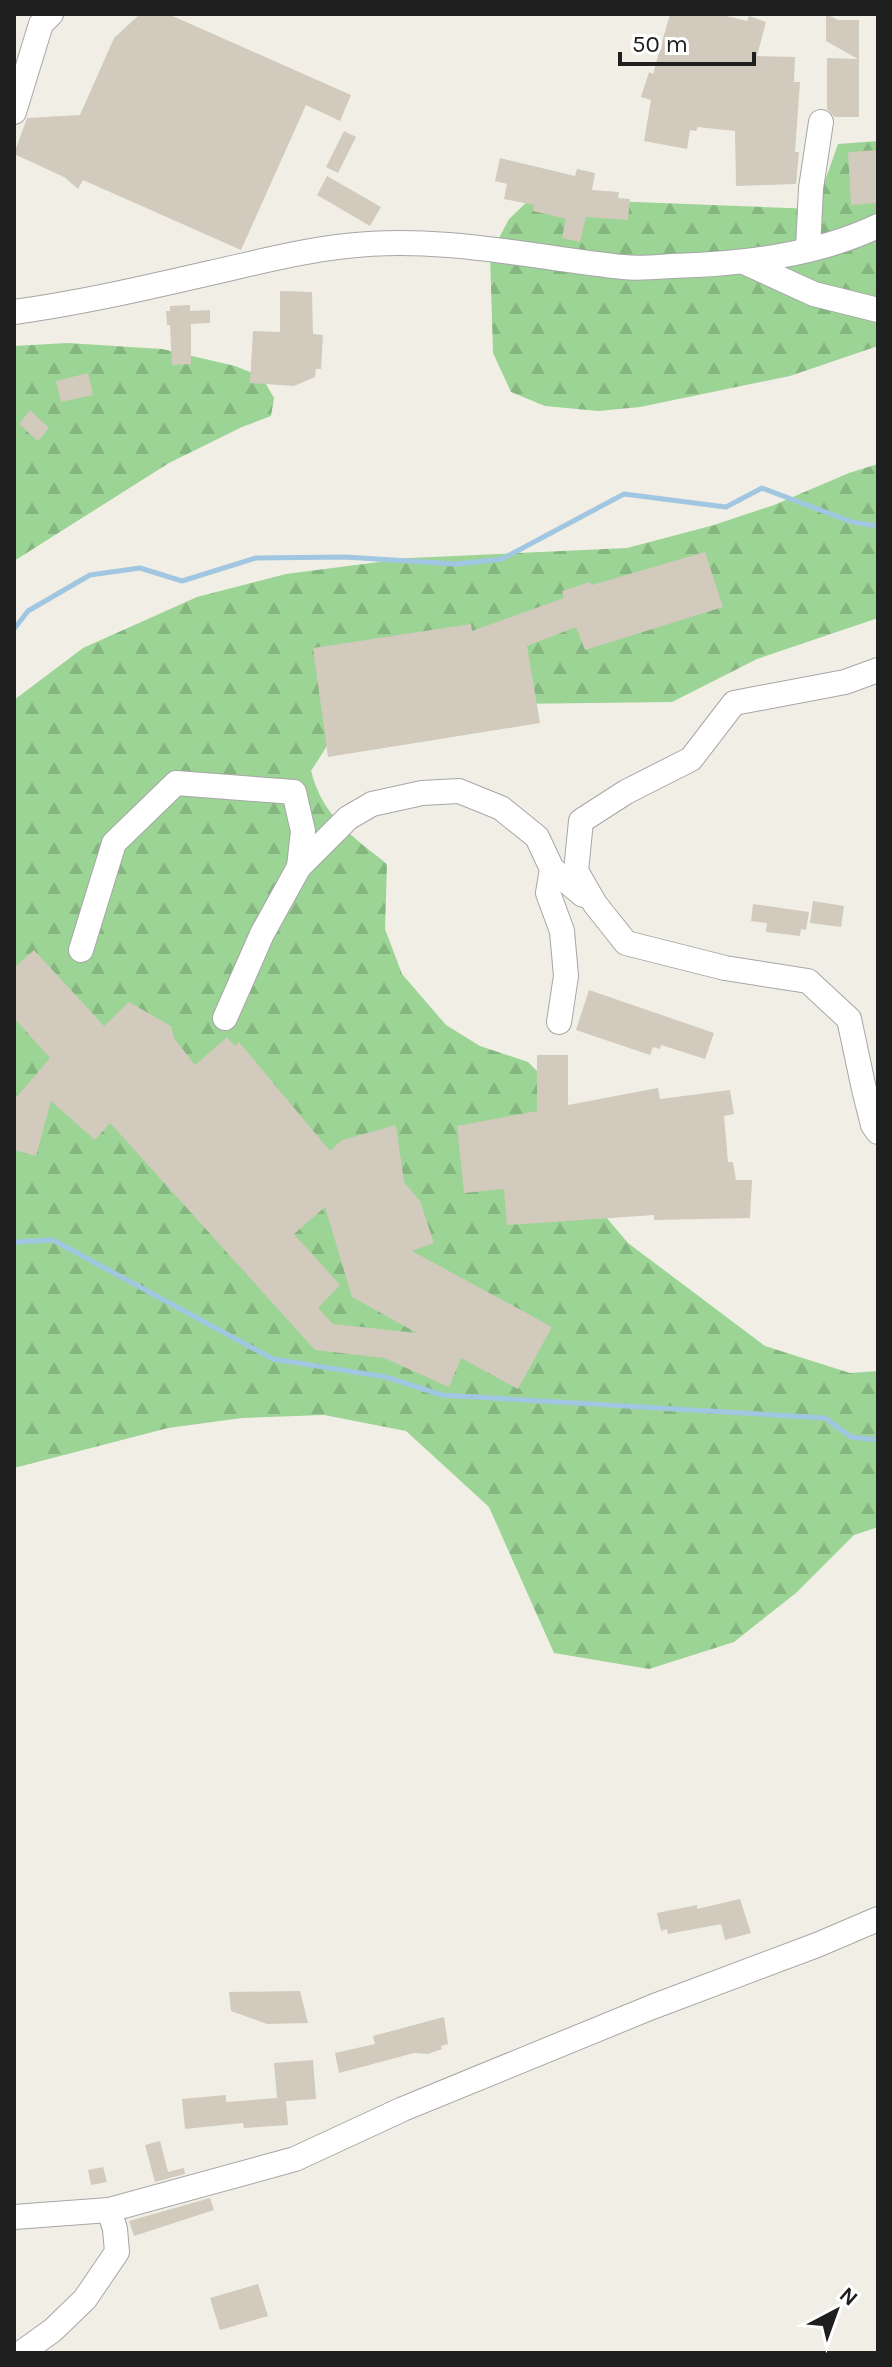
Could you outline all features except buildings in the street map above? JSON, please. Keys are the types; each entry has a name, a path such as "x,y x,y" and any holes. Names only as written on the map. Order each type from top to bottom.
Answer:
{"street":[{"path":"14,112 41,24 51,14"},
{"path":"808,249 811,188 821,122"},
{"path":"15,308 120,294 347,245 417,243 483,246 626,268 744,262 849,240 878,226"},
{"path":"744,262 814,294 878,310"},
{"path":"878,670 845,682 734,703 691,759 626,792 581,821 576,871 595,904 626,943 725,968 808,981 849,1019 871,1089 873,1125 878,1132"},
{"path":"81,950 114,843 176,783 294,792 303,831 299,867"},
{"path":"225,1018 262,934 299,867 348,818 372,804 422,793 459,791 501,808 537,837 552,869 595,904"},
{"path":"552,869 548,893 562,931 566,976 559,1022"},
{"path":"14,2217 109,2210 295,2159 403,2109 878,1919"},
{"path":"21,2353 53,2330 85,2299 117,2252 109,2210"}],"green space":[{"path":"878,141 878,346 790,376 640,407 598,411 545,406 511,392 493,353 490,255 509,219 531,198 815,209 838,144"},
{"path":"67,343 162,349 235,366 262,377 274,398 271,416 169,463 14,561 14,346"},
{"path":"878,464 878,618 757,659 672,702 503,704 327,746 311,771 331,813 387,864 385,929 402,974 446,1025 480,1046 528,1062 553,1087 583,1190 628,1243 765,1346 850,1373 878,1371 878,1527 854,1535 796,1593 734,1642 649,1669 554,1653 489,1507 406,1431 324,1415 242,1418 168,1428 14,1468 14,700 83,648 197,597 286,574 410,558 627,548 774,505"}],"waterway":[{"path":"14,629 28,611 90,575 140,568 182,581 256,558 345,557 456,564 502,559 624,494 726,507 762,488 852,522 878,526"},
{"path":"14,1242 53,1240 273,1359 386,1377 442,1395 825,1418 851,1437 878,1440"}]}
